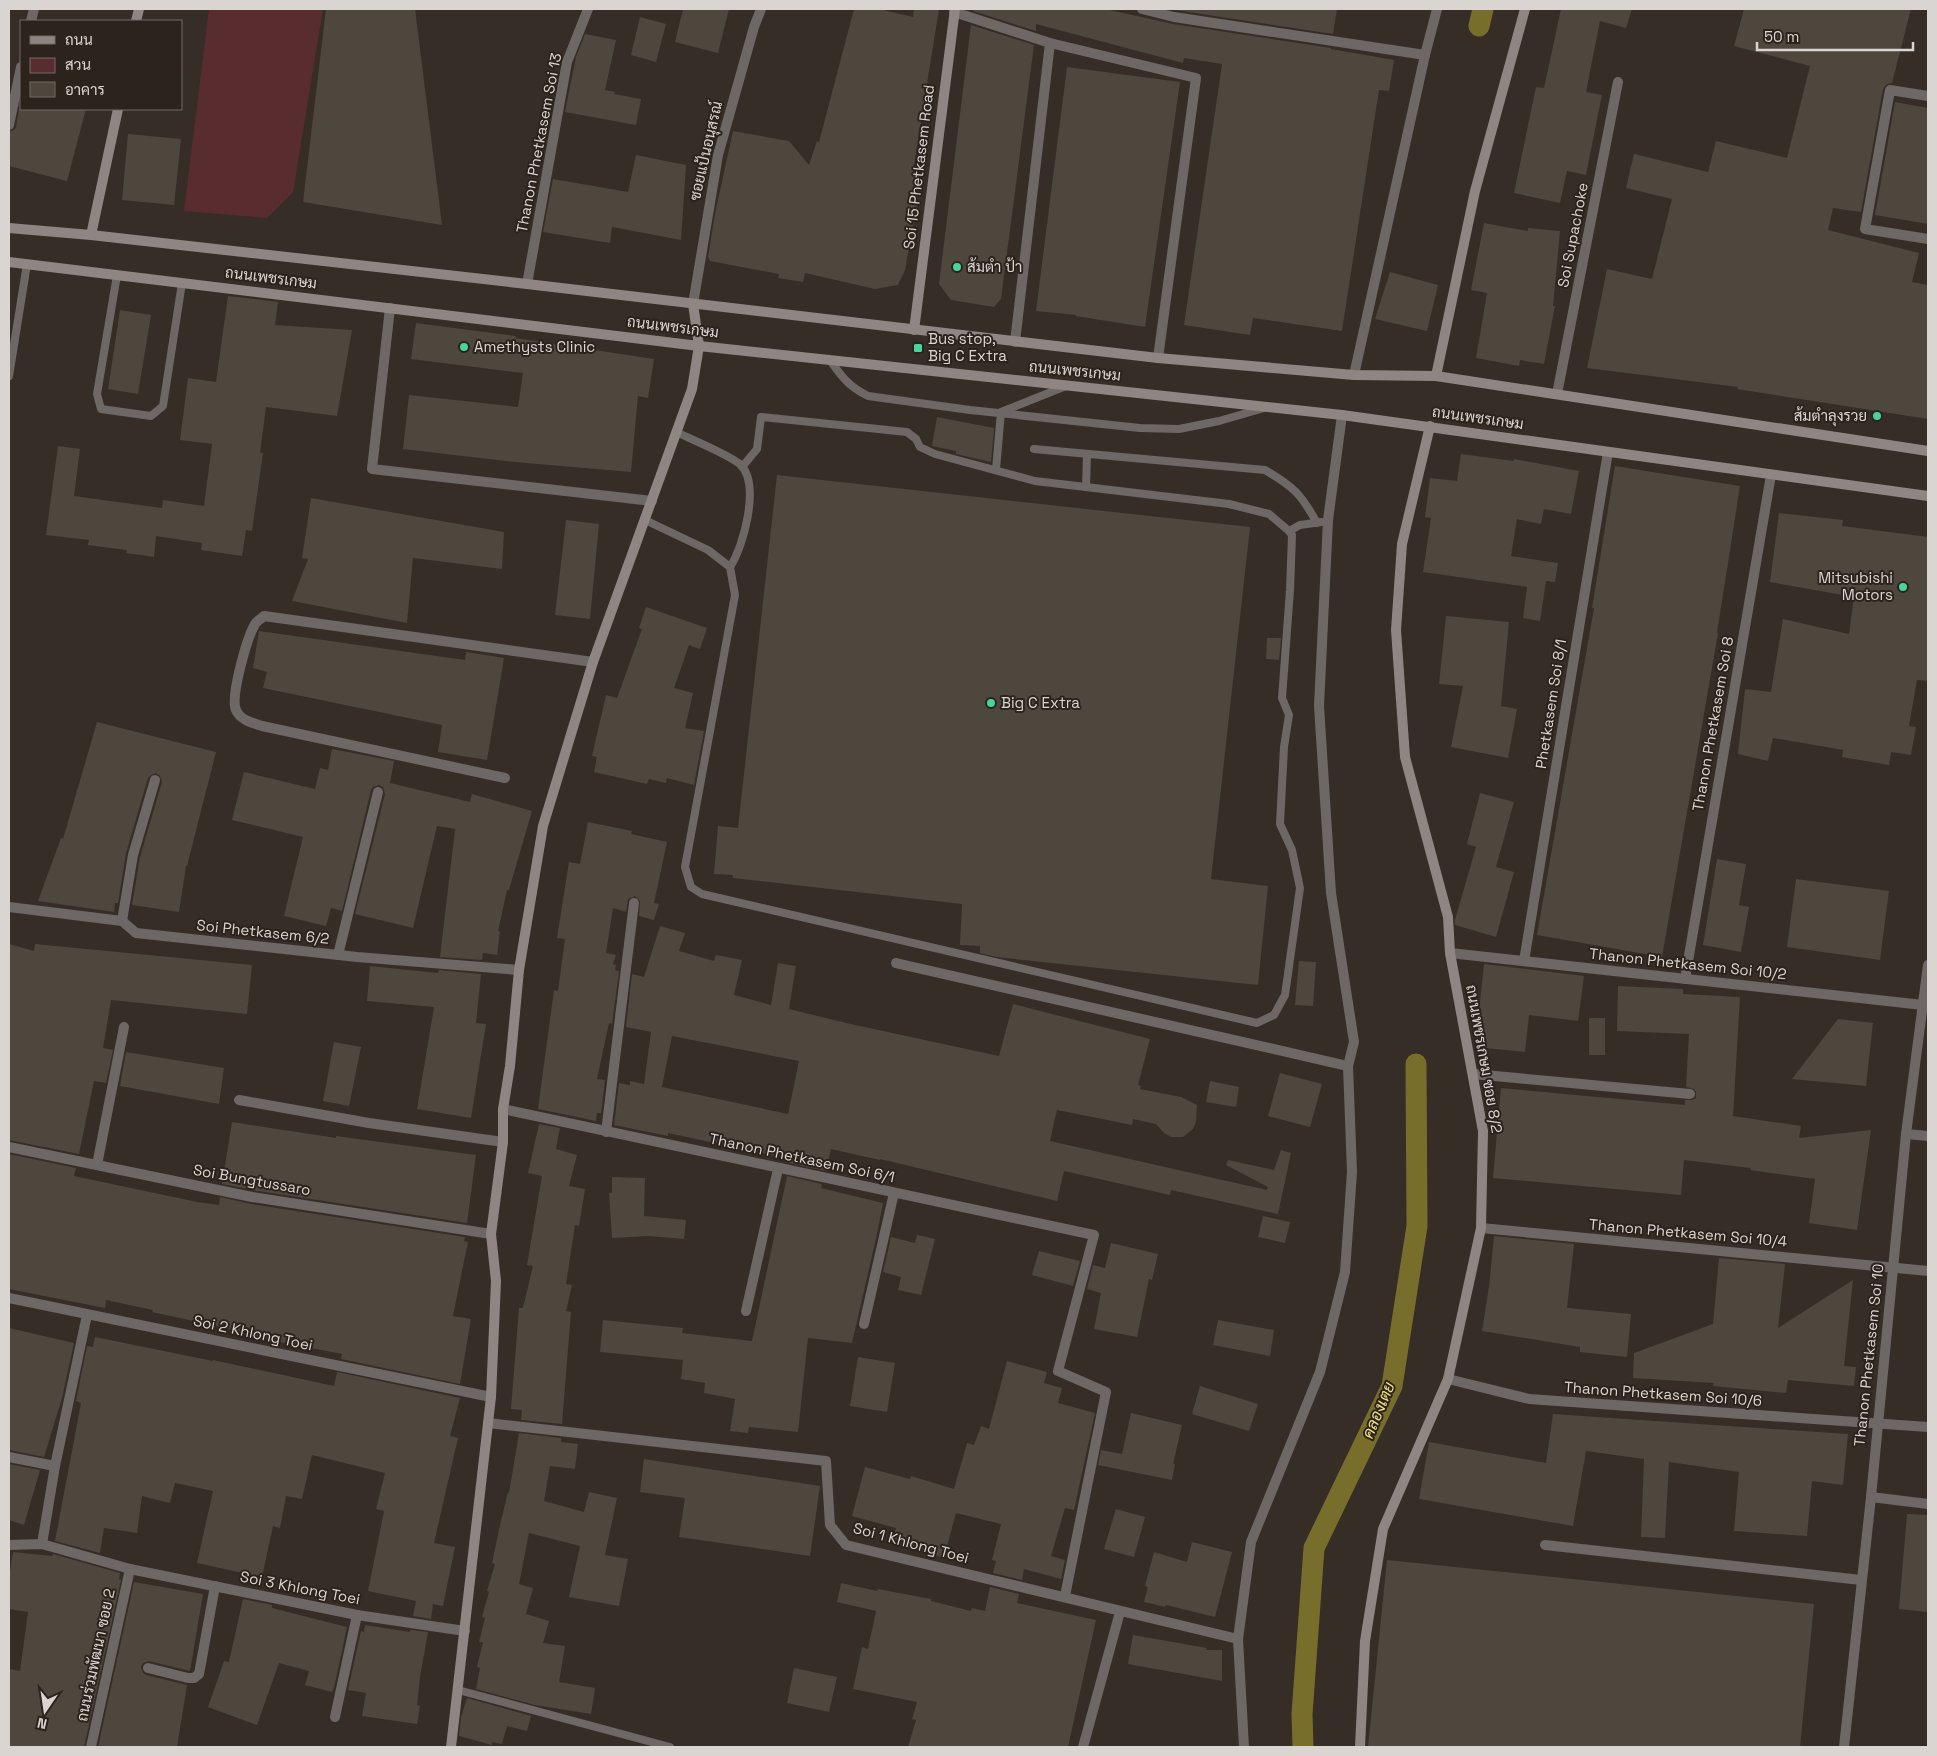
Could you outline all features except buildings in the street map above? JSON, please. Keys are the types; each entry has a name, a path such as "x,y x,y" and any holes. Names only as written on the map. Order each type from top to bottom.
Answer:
{"main road":[{"path":"1436,376 1475,191 1525,9"},
{"name":"Soi 15 Phetkasem Road","path":"914,330 955,11"},
{"path":"91,235 118,110"},
{"name":"ถนนเพชรเกษม","path":"9,228 91,235 527,284 1158,358 1354,375 1436,376 1928,451"},
{"name":"ถนนเพชรเกษม","path":"9,262 699,346 1342,415 1928,496"},
{"path":"451,1747 491,1397 496,1281 491,1234 503,1142 503,1109 510,1066 519,970 543,826 593,662 692,389 699,346 693,304"},
{"name":"ถนนเพชรเกษม ซอย 8/2","path":"1360,1747 1365,1641 1383,1529 1448,1378 1481,1228 1483,1131 1450,953 1448,917 1405,757 1396,630 1402,544 1430,426"}],"street":[{"name":"Thanon Phetkasem Soi 13","path":"527,284 567,62 588,9"},
{"name":"ซอยแป้นอนุสรณ์","path":"693,304 718,155 754,27 761,9"},
{"path":"1142,9 1174,17 1425,56"},
{"path":"1354,375 1437,9"},
{"path":"955,11 1050,43 1196,78 1158,358"},
{"path":"1015,342 1050,43"},
{"path":"9,126 20,72"},
{"name":"Soi Supachoke","path":"1557,394 1618,82"},
{"path":"1928,96 1890,90 1866,229 1928,239"},
{"path":"390,308 372,469 652,502"},
{"path":"1244,1747 1238,1639 1252,1542 1320,1372 1345,1272 1352,1172 1348,1066 1354,1042 1331,893 1319,706 1328,520 1342,415"},
{"name":"Phetkasem Soi 8/1","path":"1524,961 1608,452"},
{"name":"Thanon Phetkasem Soi 8","path":"1684,979 1771,475"},
{"path":"505,778 262,726 245,720 236,712 233,698 249,636 256,622 264,616 593,662"},
{"path":"122,921 133,855 155,780"},
{"path":"338,955 378,792"},
{"path":"606,1132 634,903"},
{"name":"Soi Phetkasem 6/2","path":"9,907 122,921 136,933 338,955 519,970"},
{"name":"Thanon Phetkasem Soi 10/2","path":"1450,953 1923,1005"},
{"path":"896,963 1348,1066"},
{"name":"Thanon Phetkasem Soi 10","path":"1844,1747 1871,1498 1906,1134 1928,965"},
{"path":"97,1165 124,1027"},
{"path":"1472,1074 1690,1094"},
{"path":"239,1100 369,1123 503,1142"},
{"name":"Thanon Phetkasem Soi 6/1","path":"503,1109 1094,1235 1058,1371 1106,1392 1065,1596"},
{"path":"1906,1134 1928,1136"},
{"name":"Soi Bungtussaro","path":"9,1147 252,1197 491,1234"},
{"path":"746,1311 778,1168"},
{"path":"864,1324 894,1193"},
{"name":"Thanon Phetkasem Soi 10/4","path":"1481,1228 1928,1271"},
{"name":"Soi 2 Khlong Toei","path":"9,1298 491,1397"},
{"path":"42,1544 54,1466 87,1315"},
{"name":"Thanon Phetkasem Soi 10/6","path":"1448,1378 1529,1399 1928,1428"},
{"name":"Soi 1 Khlong Toei","path":"488,1422 826,1461 830,1525 846,1545 1238,1639"},
{"path":"9,1457 54,1466"},
{"path":"1871,1498 1928,1504"},
{"name":"Soi 3 Khlong Toei","path":"9,1545 42,1544 130,1569 357,1615 465,1631"},
{"path":"1545,1545 1861,1580"},
{"name":"ถนนร่วมพัฒนา ซอย 2","path":"90,1747 130,1569"},
{"path":"148,1668 188,1678 194,1678 199,1674 215,1586"},
{"path":"1083,1747 1120,1612"},
{"path":"335,1717 357,1615"}],"lane":[{"path":"9,376 27,264"},
{"path":"117,275 97,394 101,409 134,414 151,416 163,406 182,283"},
{"path":"829,359 853,389 868,396 1140,428 1179,429 1219,421 1266,407"},
{"path":"1001,412 1067,385"},
{"path":"996,469 1001,412"},
{"path":"644,520 708,550 730,567 735,595 685,867 691,887 702,894 1258,1023 1274,1015 1286,995 1300,888 1292,850 1280,824 1284,747 1289,715 1282,698 1290,590 1292,535 1289,531 1269,514 1228,504 1036,481 935,454 920,447 916,439 907,432 761,417 757,448 742,467"},
{"path":"676,432 737,462 747,474 749,486 748,513 736,558 730,567"},
{"path":"1034,449 1265,470 1288,484 1305,501 1317,523"},
{"path":"1086,486 1087,454"},
{"path":"1289,531 1300,525 1328,520"},
{"path":"458,1690 670,1747"}],"green space":[{"path":"209,9 323,9 293,192 267,218 184,211"}],"waterway":[{"name":"คลองเตย","path":"1479,26 1483,9"},
{"name":"คลองเตย","path":"1303,1747 1302,1714 1314,1548 1392,1386 1417,1226 1416,1064"}],"place":[{"name":"ส้มตำ ป้า","path":"957,267"},
{"name":"Amethysts Clinic","path":"464,347"},
{"name":"Bus stop, Big C Extra","path":"918,348"},
{"name":"ส้มตำลุงรวย","path":"1877,416"},
{"name":"Mitsubishi Motors","path":"1903,587"},
{"name":"Big C Extra","path":"991,703"}]}
